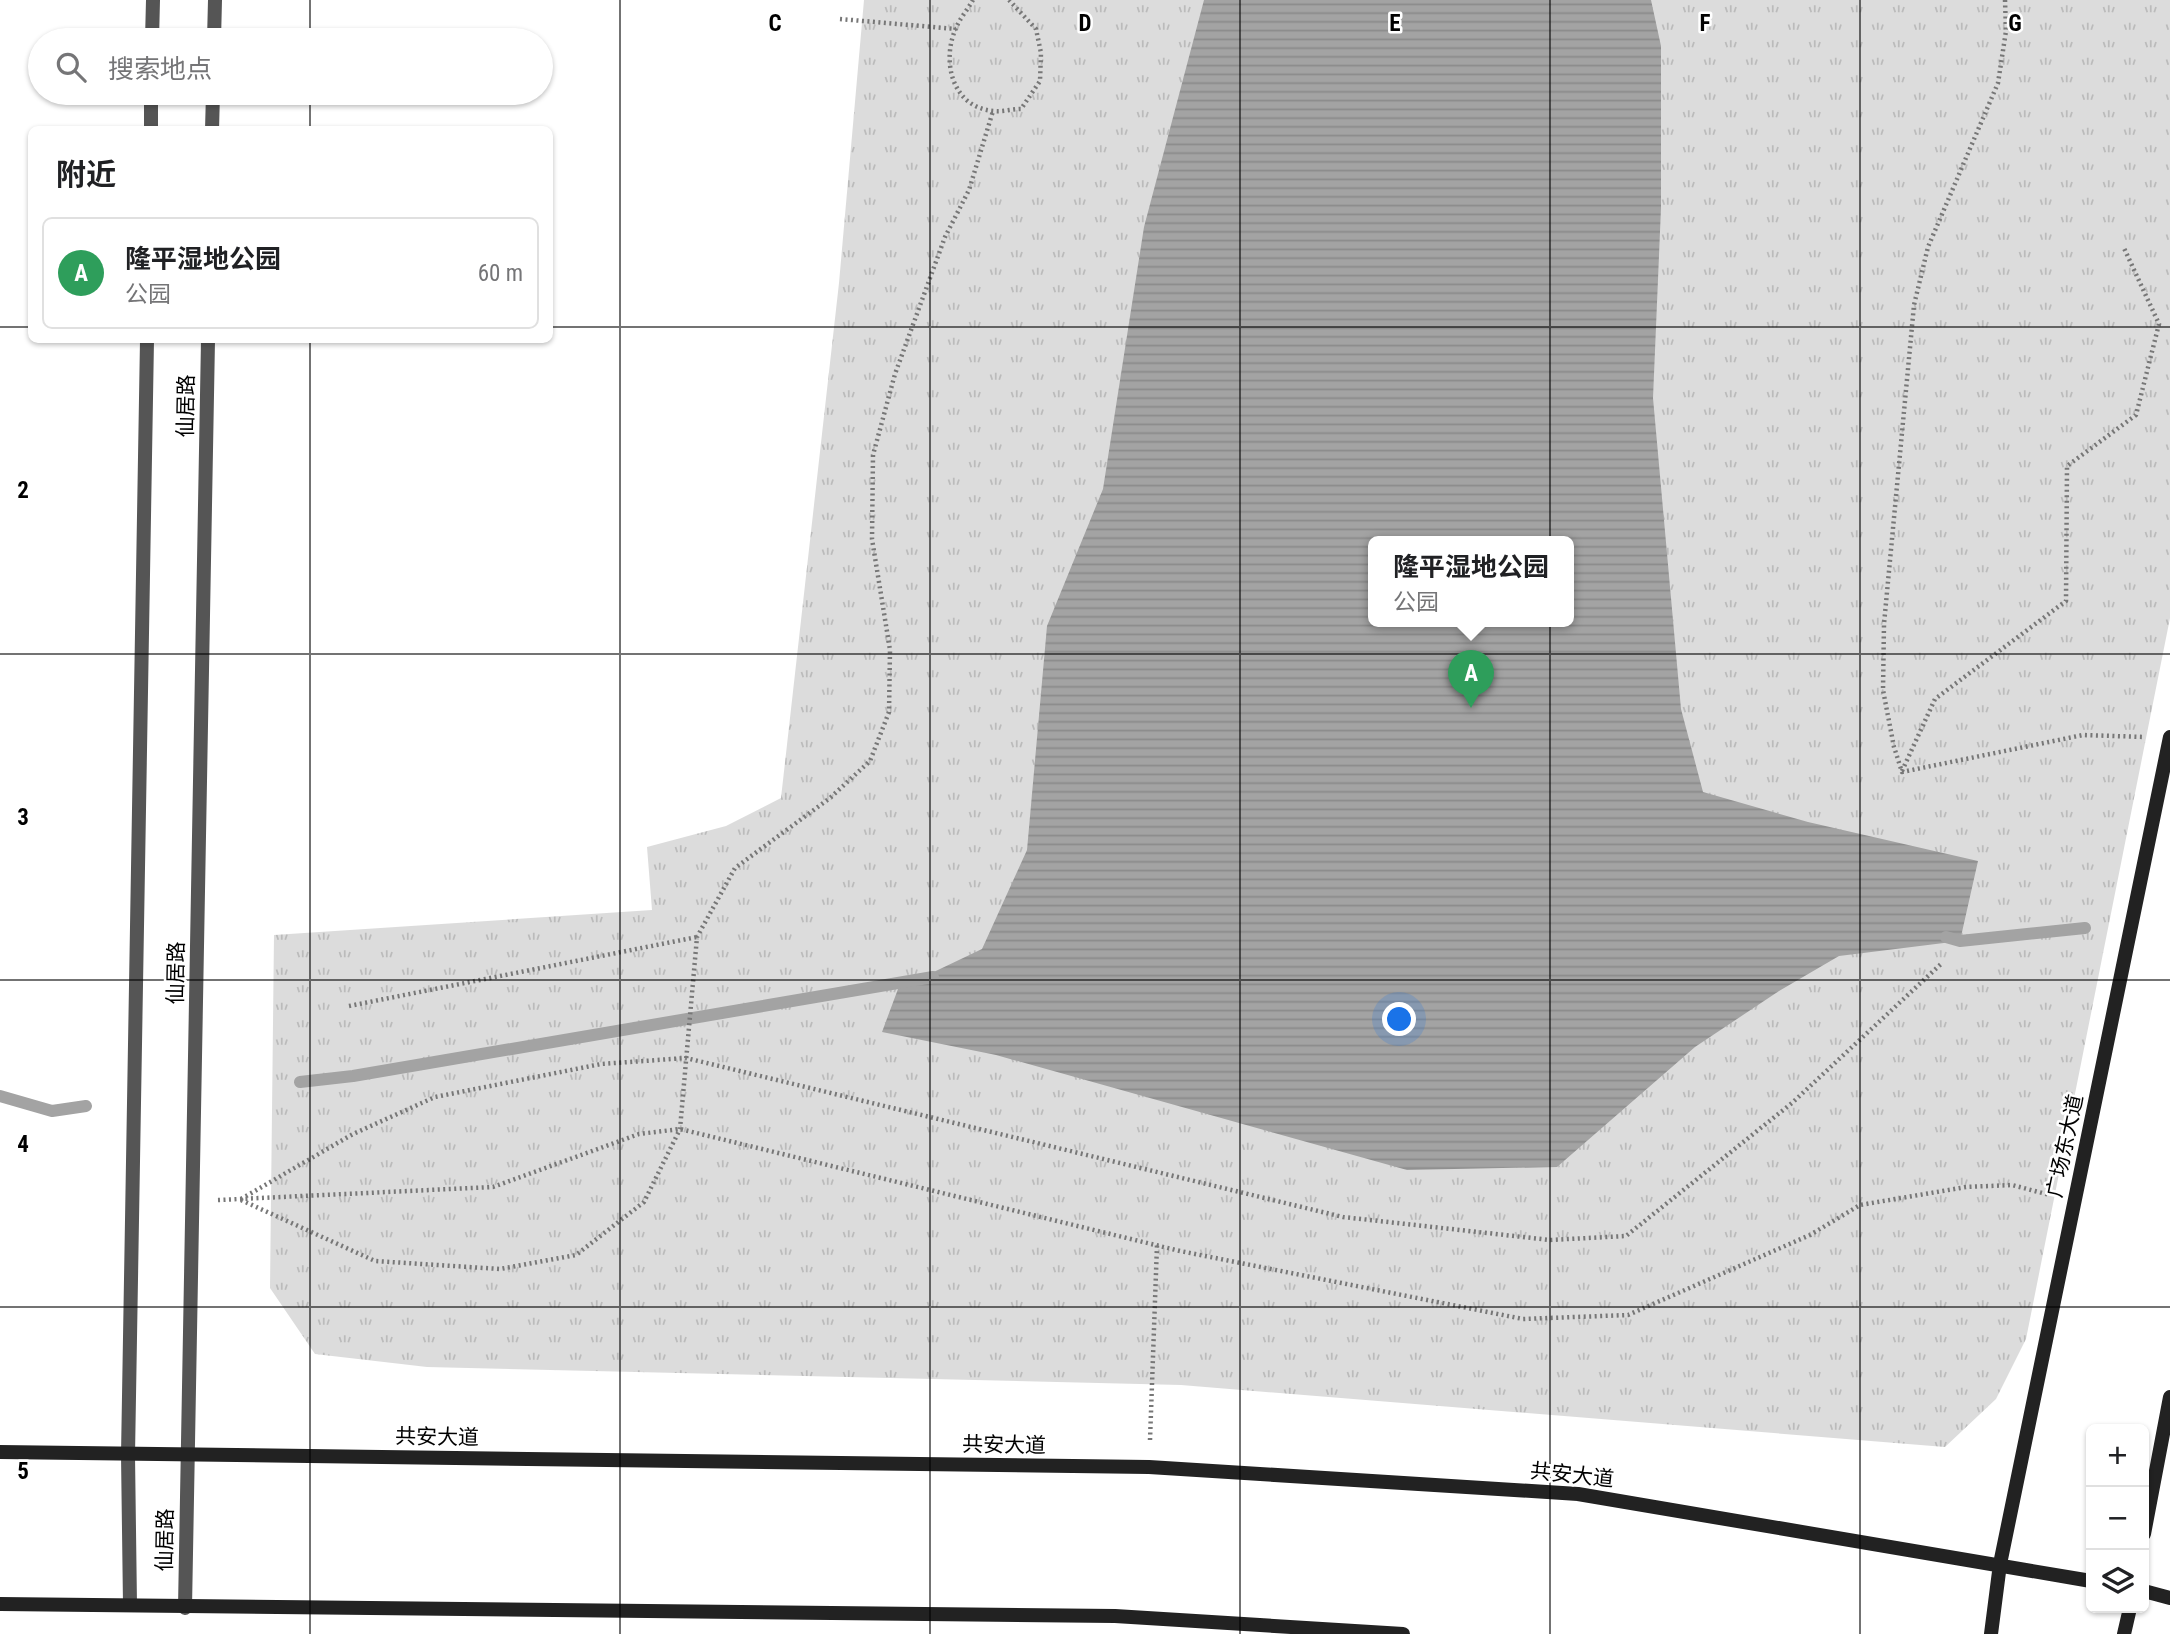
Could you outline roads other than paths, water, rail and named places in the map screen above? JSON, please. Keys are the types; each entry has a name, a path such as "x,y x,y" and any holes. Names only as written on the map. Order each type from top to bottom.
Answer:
{"main road":[{"name":"广场东大道","path":"1991,1634 2000,1564 2170,738"},
{"path":"2149,1508 2170,1397"},
{"name":"共安大道","path":"0,1452 1149,1467 1578,1494 2086,1580"},
{"path":"2149,1592 2170,1597"},
{"path":"0,1604 1115,1616 1403,1634"},
{"path":"2124,1634 2129,1613"}],"street":[{"path":"152,28 153,0"},
{"path":"214,28 215,0"},
{"path":"151,105 151,126"},
{"path":"212,126 213,105"},
{"name":"仙居路","path":"130,1605 128,1455 147,343"},
{"name":"仙居路","path":"185,1608 208,343"}],"waterway":[{"path":"1946,937 1960,941 2085,928"},
{"path":"300,1082 353,1076 933,977"},
{"path":"0,1096 52,1111 86,1106"}],"place":[{"name":"隆平湿地公园","path":"1471,708"}]}
